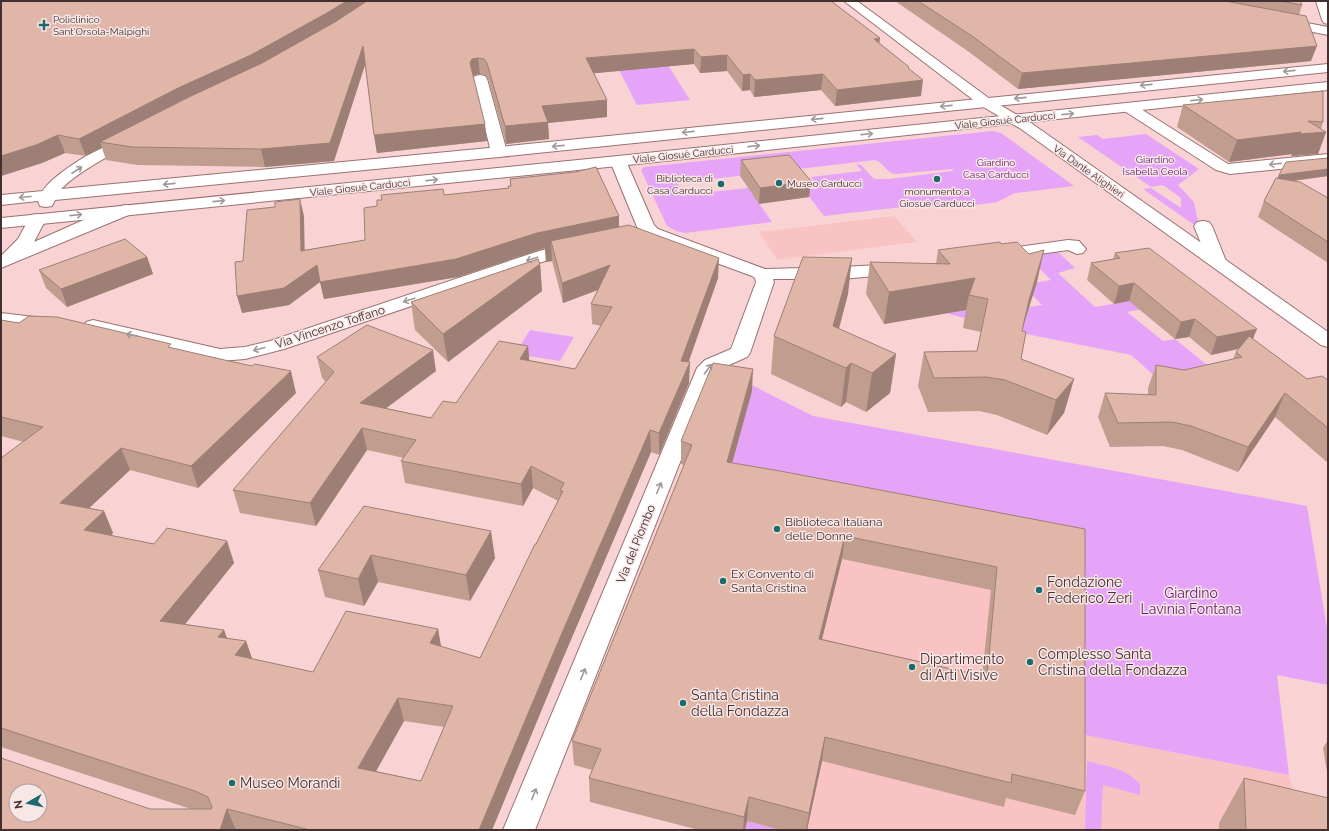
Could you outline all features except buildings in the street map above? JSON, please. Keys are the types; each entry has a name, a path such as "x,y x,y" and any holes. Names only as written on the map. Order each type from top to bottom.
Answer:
{"street":[{"name":"Via Dante Alighieri","path":"850,1 985,102 1015,119 1328,341"},
{"path":"1322,1 1328,20"},
{"path":"1328,25 1269,17 1328,31"},
{"name":"Viale Giosuè Carducci","path":"1,200 499,152 1328,68"},
{"path":"480,79 499,152"},
{"name":"Viale Giosuè Carducci","path":"1,223 618,161 1328,86"},
{"path":"1101,90 1222,167 1230,169 1328,159"},
{"path":"1,263 25,242 56,184 97,157 139,135"},
{"path":"609,140 646,228 652,233 763,275 770,273 894,270 917,266"},
{"path":"199,203 204,181"},
{"path":"1,263 68,235 103,218 125,210"},
{"path":"1203,226 1217,261"},
{"path":"633,237 652,233"},
{"path":"981,257 1068,244 1073,245 1077,249"},
{"name":"Via Vincenzo Toffano","path":"1,319 34,324 95,326 220,355 245,353 277,345 545,255 594,245"},
{"name":"Via del Piombo","path":"519,830 707,368 712,364 740,353 765,282 763,275"}],"shaded area":[{"path":"894,216 917,242 777,260 759,232"},
{"name":"Dipartimento di Arti Visive","path":"785,532 1078,590 1075,733 1289,775 1304,830 745,830"}],"green space":[{"path":"666,62 690,100 637,105 617,66"},
{"name":"Giardino Casa Carducci","path":"993,131 1001,133 1074,186 1015,193 997,202 984,204 951,207 920,205 824,216 804,190 820,188 811,177 862,171 856,164 861,165 874,179 890,179 965,168 895,174 889,172 881,163 875,160 677,183 684,195 748,188 772,222 685,233 676,231 667,226 641,170 644,167"},
{"name":"Giardino Isabella Ceola","path":"1146,134 1199,169 1178,185 1194,202 1199,226 1197,227 1143,189 1151,188 1181,208 1181,198 1163,185 1151,187 1078,137 1097,135 1103,139"},
{"path":"1058,252 1075,268 1058,273 1095,307 1178,292 1189,300 1127,312 1163,341 1175,339 1212,369 1158,379 1131,355 1021,333 949,314 944,311 933,271 1002,311 1042,305 1023,285 1051,280 1027,256"},
{"path":"530,330 574,337 560,361 515,354"},
{"name":"Giardino Lavinia Fontana","path":"740,379 813,416 1307,506 1328,635 1328,685 1277,675 1289,775 1075,733 1078,590 736,495 716,383"},
{"path":"1087,761 1109,766 1122,771 1134,778 1140,784 1140,795 1103,785 1101,830 1085,830"},
{"path":"747,821 781,830 745,830"}],"place":[{"name":"Policlinico Sant'Orsola-Malpighi","path":"44,25"},
{"name":"monumento a Giosuè Carducci","path":"937,179"},
{"name":"Museo Carducci","path":"779,183"},
{"name":"Biblioteca di Casa Carducci","path":"721,184"},
{"name":"Biblioteca Italiana delle Donne","path":"777,529"},
{"name":"Ex Convento di Santa Cristina","path":"723,581"},
{"name":"Fondazione Federico Zeri","path":"1039,590"},
{"name":"Complesso Santa Cristina della Fondazza","path":"1030,662"},
{"name":"Dipartimento di Arti Visive","path":"912,667"},
{"name":"Santa Cristina della Fondazza","path":"683,703"},
{"name":"Museo Morandi","path":"232,783"}]}
